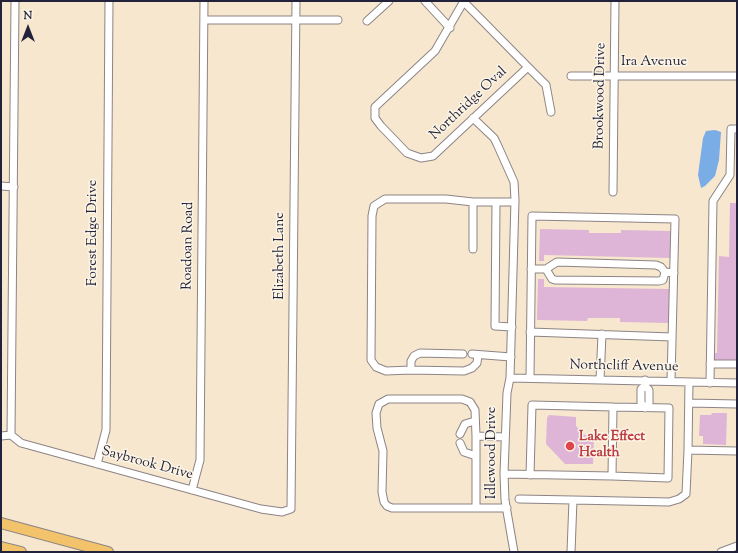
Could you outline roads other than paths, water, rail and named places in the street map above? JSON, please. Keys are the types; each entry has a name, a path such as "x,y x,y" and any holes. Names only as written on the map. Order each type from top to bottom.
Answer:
{"highway":[{"path":"1,523 108,552"},
{"path":"1,547 21,552"}],"street":[{"path":"1,436 11,435 15,1"},
{"name":"Forest Edge Drive","path":"97,464 106,430 109,1"},
{"name":"Roadoan Road","path":"192,490 200,460 204,1"},
{"name":"Elizabeth Lane","path":"290,511 292,506 296,1"},
{"path":"367,22 389,1"},
{"path":"425,1 450,28"},
{"name":"Northridge Oval","path":"464,1 528,67 433,156 421,158 407,153 375,118 375,107 435,51 450,28 464,1"},
{"name":"Brookwood Drive","path":"613,192 615,1"},
{"path":"204,20 338,20"},
{"path":"528,67 546,85 551,112"},
{"name":"Ira Avenue","path":"571,76 737,76"},
{"name":"Idlewood Drive","path":"473,118 494,138 514,182 516,202 511,357 510,378 506,393 504,474 507,508 514,552"},
{"path":"710,383 713,201 730,175 731,129 737,129"},
{"path":"1,186 14,187"},
{"path":"511,357 475,355 478,363 464,371 386,371 376,368 371,360 372,216 374,206 385,199 446,199 473,202 516,202"},
{"path":"473,202 473,249"},
{"path":"496,202 495,326 512,327"},
{"path":"530,378 532,216 675,219 671,381"},
{"path":"531,269 546,269 557,262 656,265 661,267 665,272 674,273"},
{"path":"546,269 555,280 659,281 663,280 665,272"},
{"path":"530,332 672,337"},
{"path":"600,380 602,334"},
{"path":"411,370 411,361 414,356 420,353 463,354"},
{"path":"710,364 737,364"},
{"name":"Northcliff Avenue","path":"510,378 600,380 645,383 671,381 737,383"},
{"path":"519,499 668,502 679,499 686,494 690,382"},
{"path":"645,383 641,389 641,403 645,408"},
{"path":"476,508 476,436 473,406 470,402 462,399 388,399 379,404 376,413 377,428 383,451 382,492 386,504 392,508 476,508 507,508"},
{"path":"689,403 737,404"},
{"path":"504,474 530,475 612,476 668,478 669,408 532,405 530,475"},
{"path":"612,476 613,407"},
{"path":"460,434 465,424 475,421"},
{"name":"Saybrook Drive","path":"11,435 21,443 261,509 282,512 290,511"},
{"path":"476,436 505,437"},
{"path":"460,443 464,452 476,456"},
{"path":"688,450 737,451"},
{"path":"571,552 572,500"},
{"path":"721,552 737,546"}],"water":[{"path":"715,130 721,132 719,160 715,176 701,188 698,175 703,138 706,131"}],"place":[{"name":"Lake Effect Health","path":"570,446"}]}
